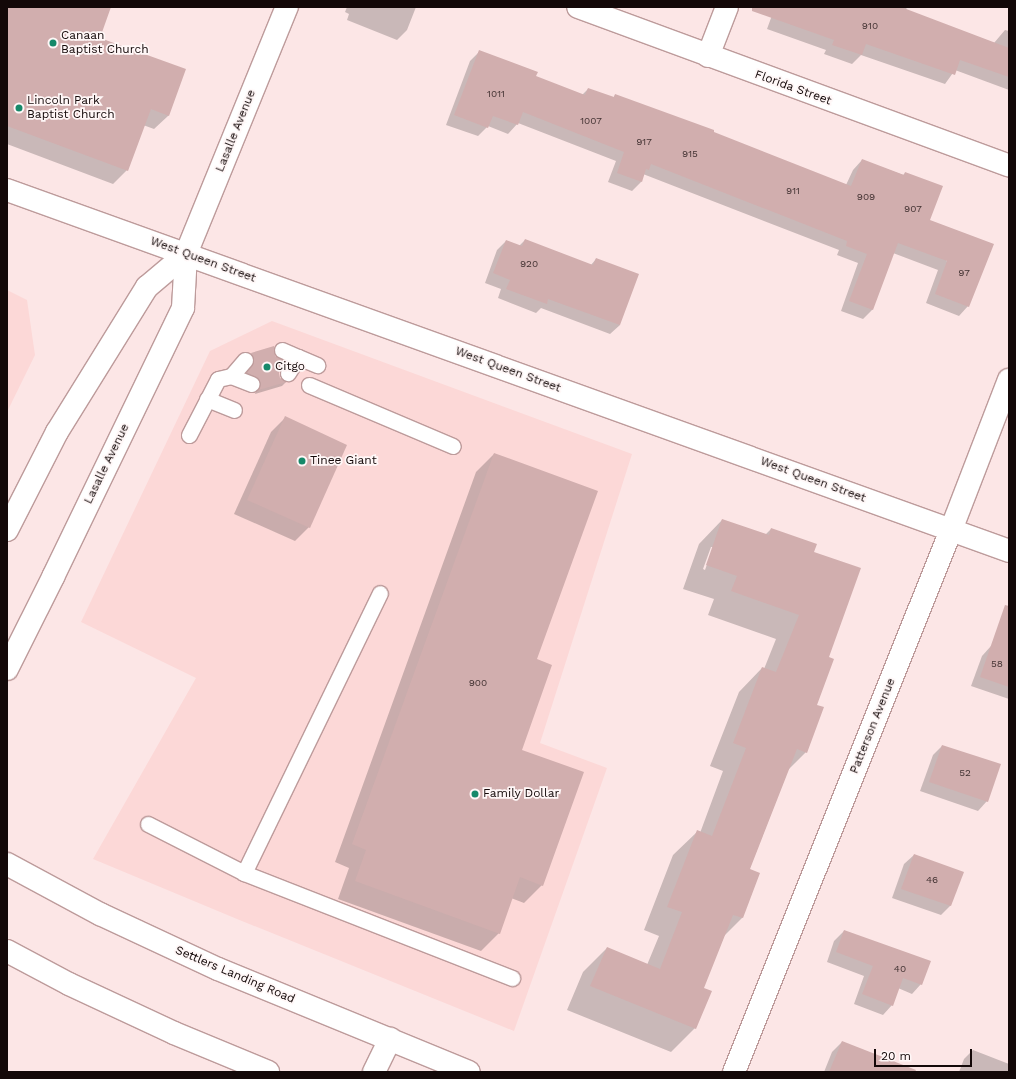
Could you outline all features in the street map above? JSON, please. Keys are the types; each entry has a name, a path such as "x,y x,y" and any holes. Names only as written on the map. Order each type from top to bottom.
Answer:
{"street":[{"name":"Lasalle Avenue","path":"7,669 53,577 182,308 186,254 287,7"},
{"name":"Florida Street","path":"578,7 1009,166"},
{"path":"708,56 726,7"},
{"name":"West Queen Street","path":"7,190 1009,551"},
{"name":"Lasalle Avenue","path":"7,530 57,432 147,287 186,254"},
{"name":"Patterson Avenue","path":"734,1072 951,530 1009,380"},
{"name":"Settlers Landing Road","path":"7,864 87,907 218,970 469,1072"},
{"path":"7,951 68,984 174,1033 268,1072"},
{"path":"374,1072 390,1039"}],"lane":[{"path":"282,350 316,365"},
{"path":"288,373 298,357"},
{"path":"231,376 245,360"},
{"path":"189,435 218,379 231,376 252,384"},
{"path":"309,385 453,446"},
{"path":"207,399 234,410"},
{"path":"244,873 380,593"},
{"path":"148,824 244,873 512,978"}],"shaded area":[{"path":"7,290 27,300 35,355 7,412"},
{"path":"272,321 632,454 540,743 607,768 514,1031 93,859 196,678 81,622 210,351"}],"building":[{"path":"7,7 111,7 100,38 186,69 169,116 151,109 128,171 7,126"},
{"path":"752,7 901,7 1009,48 1009,77 960,60 955,75 866,44 862,55 832,45 834,40 752,11"},
{"path":"479,50 538,72 536,76 585,95 588,88 614,97 615,94 714,130 714,132 851,186 862,159 904,175 905,172 943,186 930,220 994,244 969,307 935,294 947,261 898,243 873,310 849,301 867,254 846,246 847,241 651,164 649,170 646,169 642,182 617,173 624,152 523,112 518,125 493,116 488,128 454,115"},
{"path":"525,239 593,265 596,258 639,274 620,325 548,299 547,304 506,289 510,280 493,273 506,240 522,246"},
{"name":"Citgo","path":"274,346 275,356 285,361 279,373 280,378 287,382 258,390 261,383 259,379 248,373 254,361 251,353"},
{"name":"Tinee Giant","path":"285,416 347,445 310,528 247,500"},
{"path":"494,453 598,491 537,659 552,665 522,750 584,772 543,886 520,877 500,934 355,881 366,850 352,844"},
{"path":"722,519 769,535 771,528 817,544 814,552 861,568 829,657 834,659 817,705 824,707 807,753 797,749 750,869 760,873 743,918 733,915 704,988 712,991 696,1029 590,986 607,947 660,969 682,912 667,907 697,830 712,836 746,748 733,743 762,667 776,672 799,615 731,591 737,576 706,565"},
{"path":"1005,605 1009,606 1009,687 980,677"},
{"path":"942,745 1001,764 988,802 929,782"},
{"path":"914,854 964,872 951,906 901,889"},
{"path":"844,930 931,961 922,985 903,978 893,1006 862,994 873,966 836,952"},
{"path":"842,1041 916,1070 915,1072 829,1072"}],"place":[{"name":"Canaan Baptist Church","path":"53,43"},
{"name":"Lincoln Park Baptist Church","path":"19,108"},
{"name":"Citgo","path":"267,367"},
{"name":"Tinee Giant","path":"302,461"},
{"name":"Family Dollar","path":"475,794"}]}
